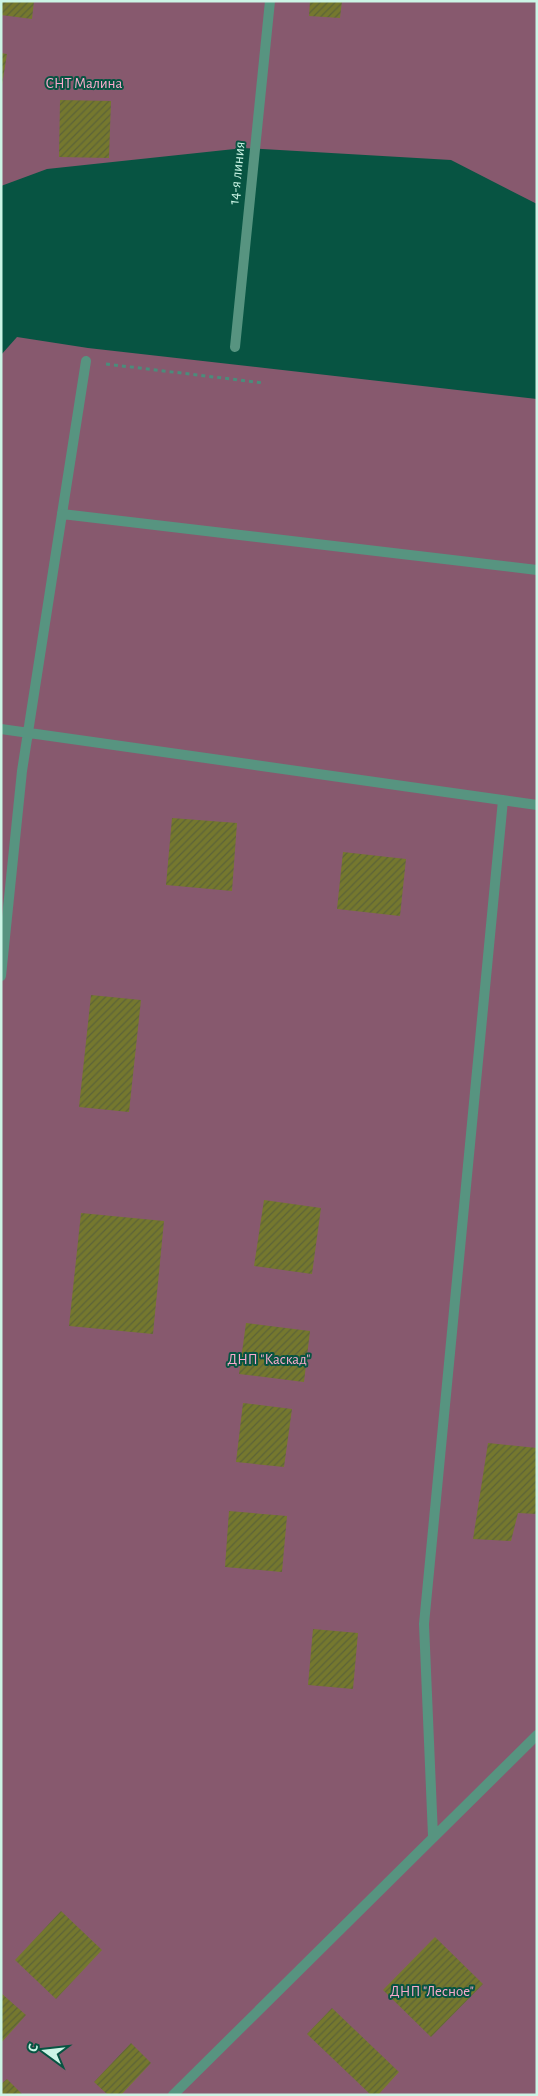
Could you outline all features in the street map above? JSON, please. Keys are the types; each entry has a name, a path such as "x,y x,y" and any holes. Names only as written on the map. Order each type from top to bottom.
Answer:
{"street":[{"name":"14-я линия","path":"235,347 270,1"},
{"path":"1,976 22,771 86,361"},
{"path":"62,514 537,570"},
{"path":"1,729 537,805"},
{"path":"433,1836 424,1624 503,800"},
{"path":"173,2095 433,1836 537,1736"}],"path":[{"path":"86,361 264,383"}],"green space":[{"name":"СНТ Малина","path":"1,1 537,1 537,204 451,160 244,148 47,169 1,186"},
{"name":"ДНП \"Каскад\"","path":"17,337 88,348 537,399 537,2095 1,2095 1,355"}],"building":[{"path":"1,1 34,1 32,19 1,15"},
{"path":"310,1 342,1 340,18 309,16"},
{"path":"1,53 7,54 2,85 1,85"},
{"path":"60,100 111,101 109,158 59,157"},
{"path":"172,818 237,823 232,891 166,885"},
{"path":"343,852 406,859 400,916 337,909"},
{"path":"91,995 141,1000 129,1112 79,1107"},
{"path":"264,1200 321,1208 312,1274 254,1266"},
{"path":"81,1213 164,1221 153,1334 69,1326"},
{"path":"246,1323 310,1331 304,1382 239,1374"},
{"path":"243,1403 292,1409 284,1467 236,1462"},
{"path":"488,1443 537,1448 537,1514 518,1513 511,1541 473,1539"},
{"path":"229,1511 287,1516 282,1572 225,1567"},
{"path":"313,1629 358,1633 353,1689 308,1685"},
{"path":"61,1911 102,1950 56,1999 15,1960"},
{"path":"435,1937 483,1984 431,2037 383,1990"},
{"path":"1,1993 26,2015 1,2043"},
{"path":"332,2008 399,2072 378,2095 371,2095 307,2034"},
{"path":"131,2043 151,2063 121,2095 108,2095 94,2082"},
{"path":"7,2079 23,2095 1,2095 1,2084"}],"park label":[{"name":"ДНП \"Лесное\"","path":"432,1991"}]}
